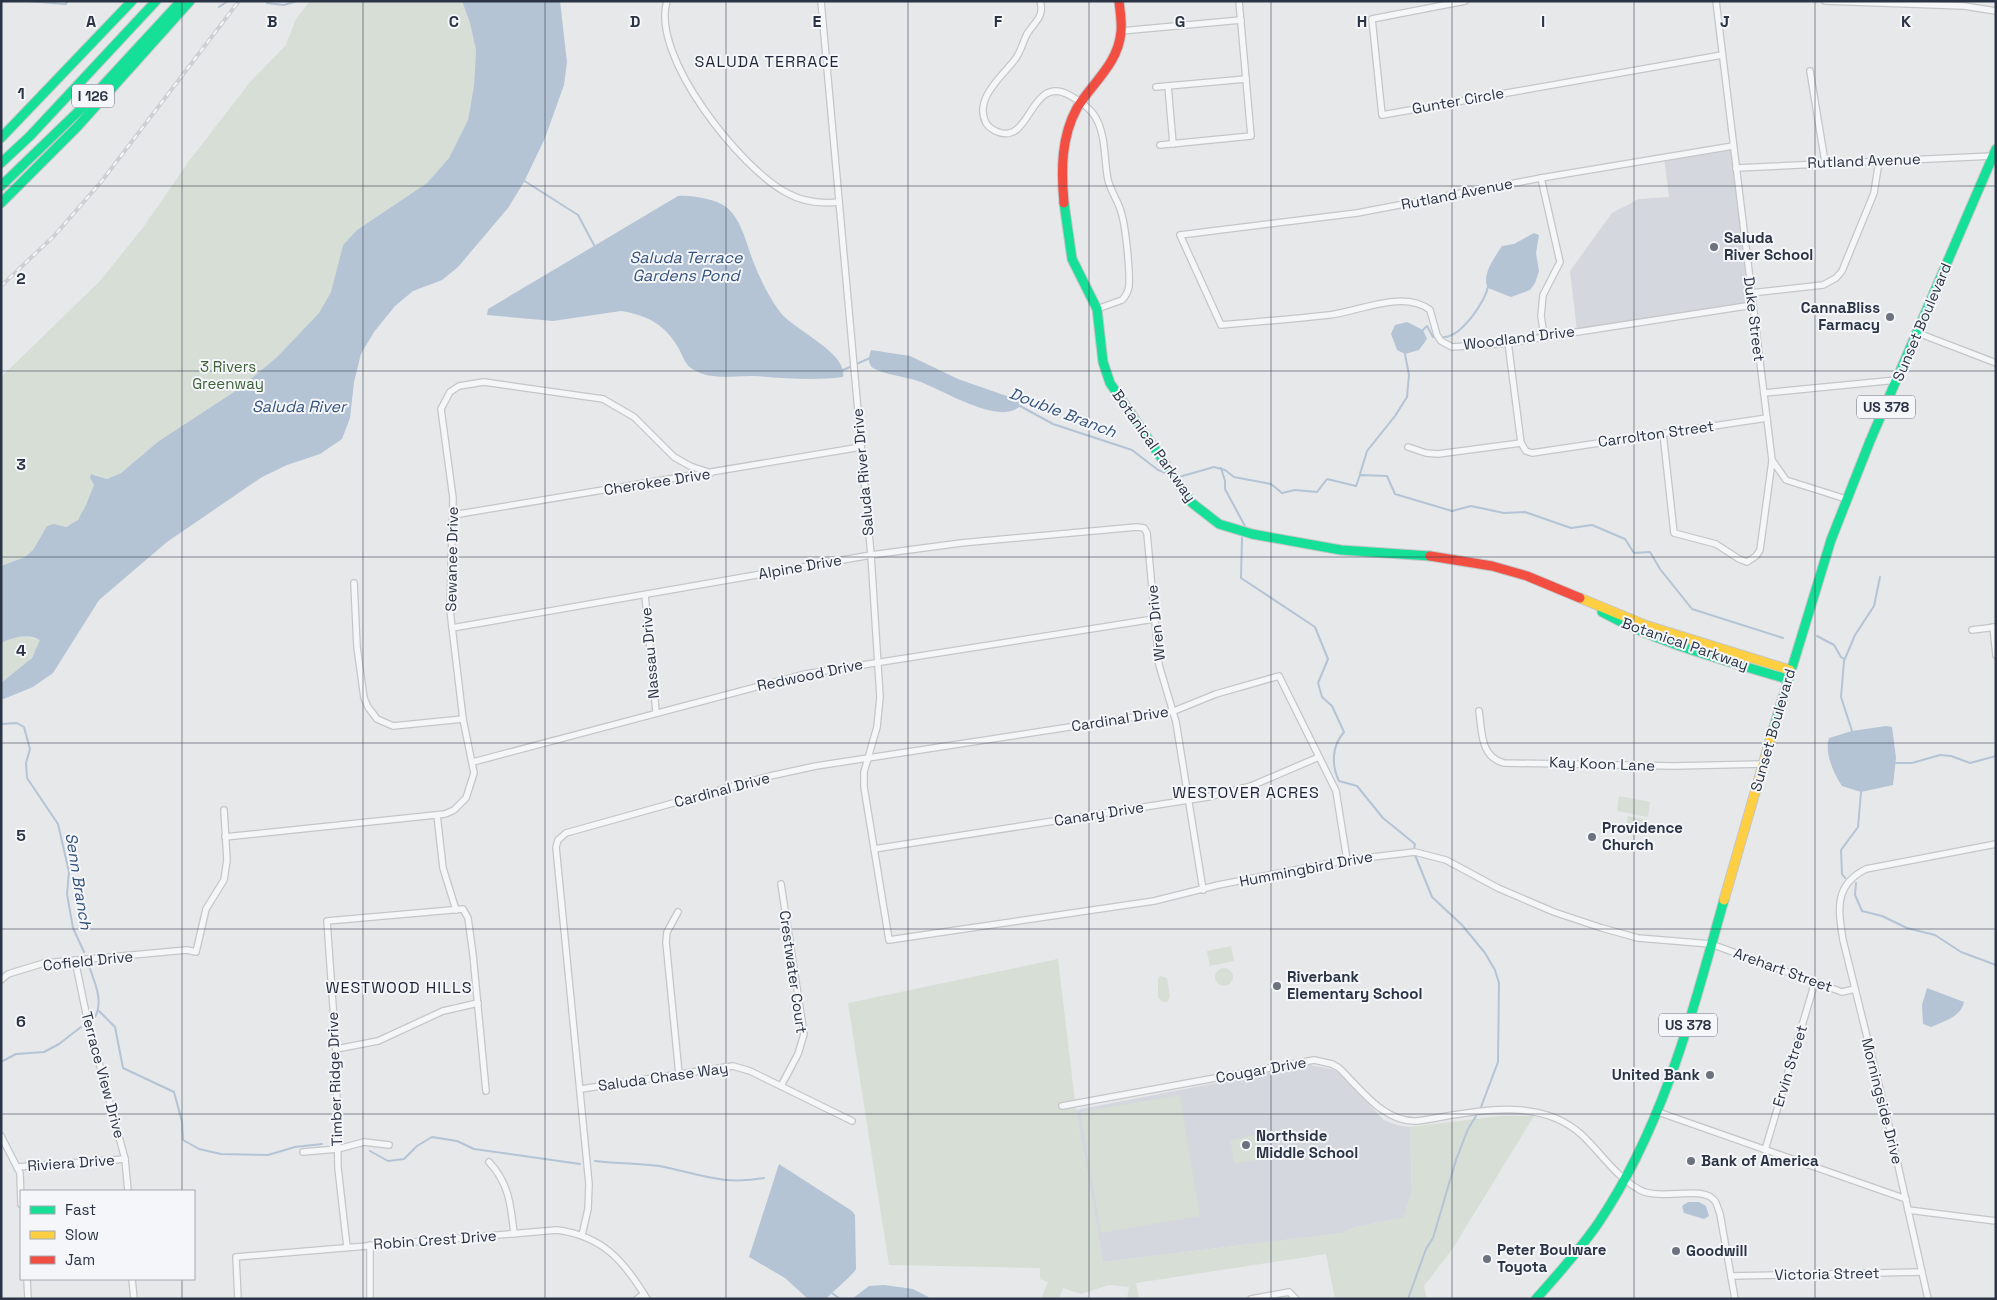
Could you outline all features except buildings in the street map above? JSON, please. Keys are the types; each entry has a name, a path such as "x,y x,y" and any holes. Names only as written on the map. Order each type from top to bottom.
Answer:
{"main road":[{"path":"1,138 132,1"},
{"name":"I 126","path":"1,162 30,136 156,1"},
{"name":"I 126","path":"1,186 84,106 181,1"},
{"path":"1,210 190,1"},
{"name":"Botanical Parkway","path":"1119,1 1121,31 1117,50 1110,65 1081,102 1070,122 1063,151 1065,212 1072,259 1097,309 1102,354 1107,376 1179,487 1192,503 1210,518 1241,532 1326,548 1422,555 1492,566 1527,576 1645,624 1788,674"},
{"path":"1,156 30,136"},
{"name":"Sunset Boulevard","path":"1536,1299 1589,1236 1625,1179 1658,1112 1679,1057 1764,764 1788,674 1846,499 1994,153"},
{"path":"1,203 51,155"}],"street":[{"path":"667,1 666,20 671,48 696,99 720,131 769,181 786,193 811,202 839,202"},
{"name":"Saluda River Drive","path":"821,1 871,555 880,712 867,758 864,787 889,940"},
{"path":"1040,1 1042,9 1040,18 1028,32 1016,59 994,85 984,105 984,119 992,129 1006,133 1022,124 1036,103 1046,94 1060,92 1081,102 1092,112 1101,128 1108,180 1122,216 1129,284 1128,293 1122,300 1097,309"},
{"path":"1160,145 1251,136 1239,1"},
{"name":"Gunter Circle","path":"1465,1 1372,19 1382,115 1722,56"},
{"name":"Duke Street","path":"1716,1 1772,460 1786,480 1846,499"},
{"path":"1825,1 1964,6 1996,11"},
{"path":"1121,31 1241,20"},
{"path":"1810,71 1825,162"},
{"path":"1156,87 1246,79"},
{"path":"1168,86 1172,144"},
{"name":"Rutland Avenue","path":"1222,325 1180,235 1357,213 1541,178 1733,146"},
{"name":"Rutland Avenue","path":"1736,168 1994,153"},
{"path":"1751,293 1823,285 1836,278 1842,271 1874,193 1879,161"},
{"path":"1541,178 1560,262 1543,294 1541,316 1544,336"},
{"name":"Woodland Drive","path":"1222,325 1332,315 1383,303 1412,302 1430,310 1437,335 1447,346 1508,342 1752,305"},
{"path":"1918,333 1996,363"},
{"path":"1408,447 1426,453 1438,454 1521,443 1508,342"},
{"path":"1764,393 1897,380"},
{"name":"Sewanee Drive","path":"225,837 436,815 454,810 466,798 473,780 473,762 463,719 452,628 449,591 453,515 452,479 440,409 450,392 470,383 484,382 603,399 634,417 674,457 690,466 711,473"},
{"name":"Carrolton Street","path":"1521,443 1526,451 1532,453 1767,418"},
{"path":"1663,433 1674,533 1716,544 1747,562 1756,556 1760,550 1772,460"},
{"name":"Cherokee Drive","path":"453,515 861,447"},
{"name":"Alpine Drive","path":"452,628 871,555 961,543 1137,527 1144,528 1147,533"},
{"name":"Wren Drive","path":"1147,533 1159,665 1174,711 1190,800 1203,890"},
{"path":"354,583 357,647 364,698 372,713 382,723 394,726 463,719"},
{"name":"Nassau Drive","path":"645,595 656,712"},
{"name":"Redwood Drive","path":"473,762 805,674 1154,619"},
{"path":"1972,630 1994,627 1996,655"},
{"name":"Cardinal Drive","path":"582,1235 590,1195 556,847 561,836 770,776 867,758 1174,711 1216,694 1279,676 1319,757"},
{"name":"Kay Koon Lane","path":"1479,711 1486,750 1494,759 1504,763 1674,766 1764,764"},
{"path":"1319,757 1336,791 1347,860"},
{"name":"Canary Drive","path":"874,849 1190,800 1251,786 1319,757"},
{"path":"224,810 225,837"},
{"path":"436,815 443,868 456,910 463,909 468,918 486,1091"},
{"name":"Cofield Drive","path":"1,980 8,974 44,963 196,952 206,909 224,880 227,860 225,837"},
{"name":"Morningside Drive","path":"1928,1299 1906,1199 1843,940 1840,902 1849,880 1866,869 1881,864 1996,844"},
{"name":"Hummingbird Drive","path":"889,940 1154,901 1347,860 1406,851 1430,855 1554,912 1602,928 1638,938 1711,944"},
{"name":"Crestwater Court","path":"781,884 804,1034 798,1054 781,1086"},
{"name":"Timber Ridge Drive","path":"347,1247 338,1149 336,1049 327,921 456,910"},
{"path":"678,912 667,932 666,942 679,1074"},
{"name":"Arehart Street","path":"1711,944 1842,992 1855,989"},
{"name":"Terrace View Drive","path":"74,960 87,1018 125,1159 128,1190"},
{"name":"Ervin Street","path":"1765,1150 1815,982"},
{"path":"336,1049 378,1041 443,1011 478,1004"},
{"name":"Cougar Drive","path":"1062,1106 1314,1060 1339,1068 1383,1111 1403,1121 1417,1122 1504,1109 1525,1111 1556,1119 1581,1134 1625,1179 1640,1190 1657,1196 1699,1193 1715,1200 1720,1214 1731,1276"},
{"name":"Saluda Chase Way","path":"581,1089 733,1066 750,1071 852,1121"},
{"path":"1658,1112 1906,1199"},
{"path":"1,1136 17,1167 20,1195"},
{"path":"303,1152 338,1149 364,1142 389,1145"},
{"name":"Riviera Drive","path":"17,1167 125,1159"},
{"path":"489,1162 505,1183 511,1202 514,1234"},
{"path":"1908,1210 1996,1221"},
{"name":"Robin Crest Drive","path":"238,1299 236,1257 557,1230 582,1235 610,1251 624,1265 646,1296"},
{"path":"370,1245 370,1299"},
{"name":"Victoria Street","path":"1731,1276 1922,1272"},
{"path":"1731,1276 1735,1299"},
{"path":"27,1280 28,1299"},
{"path":"132,1280 134,1299"},
{"path":"1251,1299 1289,1292 1296,1299"},
{"path":"637,1299 646,1296"}],"shaded area":[{"path":"1733,146 1752,305 1577,331 1570,271 1612,213 1639,199 1669,197 1664,157"},
{"name":"Northside Middle School","path":"1310,1065 1331,1069 1341,1074 1384,1120 1410,1127 1412,1192 1403,1218 1355,1227 1342,1233 1103,1262 1076,1110"}],"green space":[{"name":"3 Rivers Greenway","path":"310,1 462,1 470,23 476,50 474,86 468,120 449,158 427,183 357,230 343,245 331,292 319,313 277,357 240,388 159,441 121,473 107,479 94,474 90,478 94,485 91,497 77,521 64,527 47,526 33,550 25,557 1,566 1,377 99,282 142,229 189,161 251,81 286,45 296,19"},
{"path":"24,636 40,640 38,647 25,665 1,683 1,643 15,637"},
{"path":"1619,796 1650,802 1648,817 1617,811"},
{"path":"1628,816 1648,820 1645,831 1626,827"},
{"path":"1231,946 1234,961 1210,966 1207,951"},
{"path":"1058,959 1076,1110 1103,1262 1342,1233 1355,1227 1403,1218 1412,1192 1410,1127 1500,1116 1534,1116 1453,1248 1424,1286 1427,1299 1335,1299 1326,1254 1136,1283 1139,1299 1127,1299 1129,1287 1109,1285 1081,1294 1063,1288 1059,1299 1041,1299 1048,1282 1040,1279 1040,1268 889,1265 848,1003"},
{"path":"1220,968 1228,968 1233,973 1231,984 1220,986 1215,981 1215,973"},
{"path":"1160,976 1167,978 1170,997 1167,1002 1162,1002 1158,997 1158,979"},
{"path":"1180,1095 1200,1216 1101,1233 1080,1112"},
{"path":"1256,1135 1261,1159 1234,1164 1230,1140"}],"water":[{"name":"Saluda River","path":"462,1 560,1 567,62 564,85 545,138 524,182 508,208 458,267 442,280 413,291 395,306 374,332 361,354 354,382 350,418 342,439 320,454 287,465 262,477 167,542 99,600 53,673 33,687 1,700 1,683 32,658 40,640 21,637 1,643 1,566 25,557 33,550 47,526 54,524 66,527 78,520 94,485 90,478 91,474 107,479 121,473 159,441 240,388 277,357 319,313 331,292 343,245 357,230 427,183 449,158 468,120 474,86 476,50 470,23"},
{"name":"Saluda Terrace Gardens Pond","path":"678,196 710,200 721,204 731,212 743,232 753,261 768,294 780,312 837,359 842,368 843,377 799,379 755,376 724,377 701,373 689,366 674,341 662,327 647,318 621,311 553,321 487,315 488,309"},
{"path":"1534,233 1539,235 1536,253 1539,271 1535,283 1530,290 1511,297 1488,288 1486,283 1487,273 1502,246 1514,244"},
{"path":"1407,322 1423,330 1427,339 1419,350 1405,354 1397,350 1391,334 1395,325"},
{"path":"871,350 910,356 958,379 1018,400 1020,406 1011,411 999,412 985,409 918,381 877,370 869,362"},
{"path":"1886,726 1892,727 1896,758 1893,785 1861,792 1842,786 1829,757 1829,738 1852,731"},
{"path":"1927,988 1964,1002 1962,1007 1956,1015 1941,1023 1931,1027 1923,1024 1922,1005"},
{"path":"779,1164 852,1211 855,1215 856,1269 826,1299 808,1299 785,1278 749,1257"},
{"path":"1688,1202 1699,1202 1706,1206 1709,1216 1704,1219 1684,1213 1682,1206"},
{"path":"884,1285 913,1289 932,1299 852,1299 869,1286"}],"waterway":[{"path":"27,1 66,4 67,2"},
{"path":"219,7 228,1"},
{"path":"267,3 284,5 297,1"},
{"name":"Double Branch","path":"523,180 578,215 594,245"},
{"path":"1444,337 1458,331 1472,317 1483,300 1488,286"},
{"path":"1421,332 1427,326 1433,337"},
{"path":"1360,474 1367,451 1395,416 1407,397 1409,375 1405,354"},
{"name":"Double Branch","path":"843,370 870,358"},
{"name":"Double Branch","path":"1020,406 1053,424 1132,450 1158,470 1166,473"},
{"name":"Double Branch","path":"1176,476 1179,477 1214,467 1225,470 1234,477 1271,484 1282,493 1295,490 1317,492 1327,479 1356,486"},
{"path":"1221,468 1225,489 1246,528"},
{"name":"Double Branch","path":"1356,486 1360,475 1387,476 1395,494 1452,511 1471,506 1504,513 1525,512 1571,528 1592,525 1625,539 1634,553 1650,552 1660,569 1692,609 1783,638"},
{"path":"1242,538 1241,578 1315,627 1328,659 1318,683 1322,697 1332,706 1344,732 1337,743 1334,755 1336,775 1339,781 1357,786 1383,818 1415,844 1414,850"},
{"path":"1852,731 1841,697 1844,661 1855,635 1874,606 1880,577"},
{"name":"Double Branch","path":"1817,636 1834,645 1844,659"},
{"name":"Senn Branch","path":"1,724 17,723 24,727 30,749 26,763 27,778 58,824 69,872 67,894 73,928 84,952"},
{"path":"1896,763 1912,763 1940,755 1951,756 1970,763 1996,756"},
{"name":"Double Branch","path":"1845,878 1842,874 1841,850 1858,827 1861,792"},
{"path":"1415,855 1432,897 1462,925 1485,953 1495,970 1499,983 1498,1062 1481,1107"},
{"name":"Double Branch","path":"1856,883 1855,895 1862,911 1882,916 1907,928 1935,935 1961,952 1996,965"},
{"name":"Senn Branch","path":"89,966 99,1004 95,1017"},
{"path":"99,1011 115,1027 123,1068 174,1092 182,1122 183,1140 199,1149 221,1154 268,1155 295,1147 322,1144"},
{"name":"Senn Branch","path":"1,1062 16,1054 44,1052 59,1044 81,1027"},
{"path":"1408,1299 1426,1249 1433,1238 1456,1160 1468,1129 1476,1116"},
{"path":"370,1151 388,1161 404,1159 417,1146 432,1137 457,1141 474,1149 580,1164"},
{"path":"595,1161 661,1166 705,1177 727,1180 738,1181 764,1178"},
{"path":"832,1293 840,1299"}],"railway":[{"path":"1,286 54,236 101,182 239,1"}],"traffic: fast":[{"path":"1,138 132,1"},
{"path":"1,163 30,136 156,1"},
{"path":"1,186 84,106 181,1"},
{"path":"1,203 78,126 190,1"},
{"path":"1773,730 1831,540 1870,441 1996,149"},
{"path":"1064,203 1072,259 1097,309 1103,362 1110,383 1192,503 1219,524 1252,534 1341,550 1430,556"},
{"path":"1602,612 1669,642 1787,679"},
{"path":"1536,1299 1577,1252 1599,1222 1642,1146 1659,1106 1688,1025 1724,900"}],"traffic: slow":[{"path":"1580,598 1645,625 1790,670"},
{"path":"1724,900 1773,730"}],"traffic: jam":[{"path":"1064,203 1063,154 1065,142 1077,108 1115,54 1121,32 1119,1"},
{"path":"1430,556 1492,566 1527,576 1580,598"}],"place":[{"name":"Saluda River School","path":"1714,247"},
{"name":"CannaBliss Farmacy","path":"1890,317"},
{"name":"Providence Church","path":"1592,837"},
{"name":"Riverbank Elementary School","path":"1277,986"},
{"name":"United Bank","path":"1710,1075"},
{"name":"Northside Middle School","path":"1246,1145"},
{"name":"Bank of America","path":"1691,1161"},
{"name":"Goodwill","path":"1676,1251"},
{"name":"Peter Boulware Toyota","path":"1487,1259"}],"district":[{"name":"SALUDA TERRACE","path":"767,61"},
{"name":"WESTOVER ACRES","path":"1246,792"},
{"name":"WESTWOOD HILLS","path":"399,987"}]}
